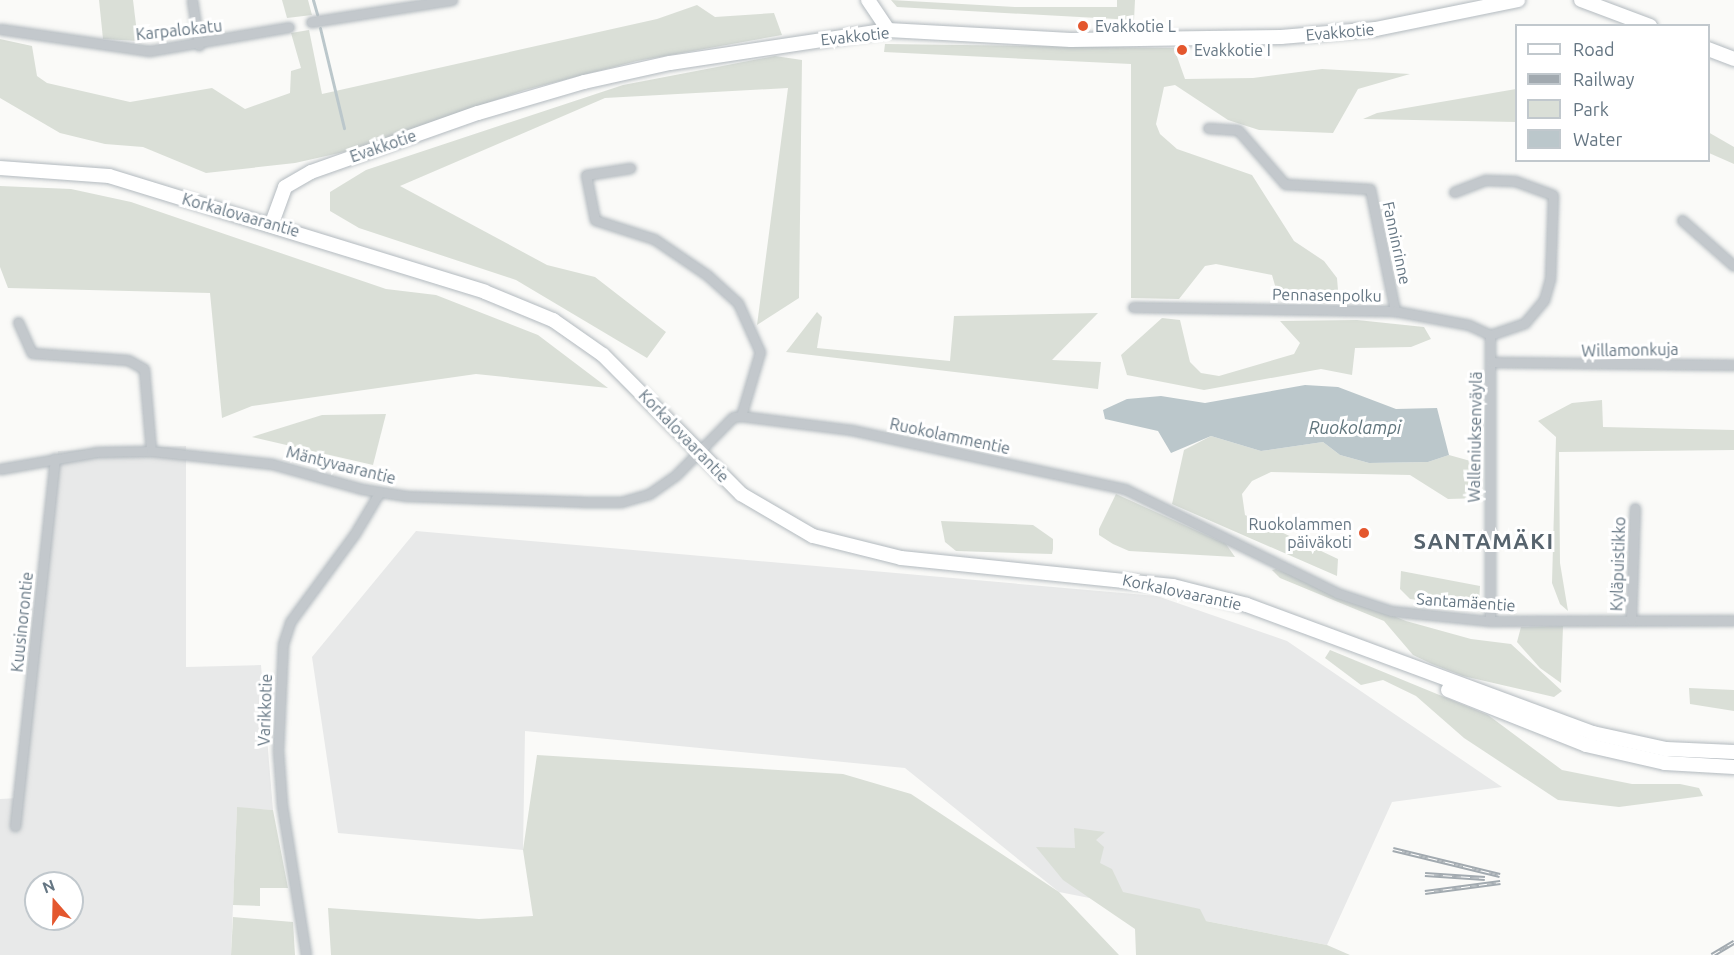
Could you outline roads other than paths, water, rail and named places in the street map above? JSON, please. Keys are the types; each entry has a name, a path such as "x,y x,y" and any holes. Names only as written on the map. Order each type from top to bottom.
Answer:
{"street":[{"path":"192,0 199,45"},
{"path":"311,22 452,0"},
{"path":"868,0 888,30"},
{"name":"Evakkotie","path":"272,223 285,187 311,172 477,113 584,82 670,63 888,30 1071,40 1281,37 1376,28 1518,0"},
{"path":"1590,1 1645,24"},
{"name":"Karpalokatu","path":"0,29 134,51 199,45 289,27"},
{"path":"1710,50 1734,59"},
{"name":"Fanninrinne","path":"1208,129 1238,130 1285,184 1370,189 1395,311"},
{"name":"Korkalovaarantie","path":"0,168 109,176 272,223 485,292 553,320 603,355 698,454 741,494 813,536 901,558 1173,586 1247,605 1602,736 1666,749 1734,752"},
{"path":"630,168 586,175 596,220 654,239 738,303 760,352 741,416"},
{"path":"1454,192 1486,180 1515,181 1553,195 1550,279 1544,300 1525,323 1490,336 1491,362"},
{"path":"1682,220 1734,266"},
{"name":"Pennasenpolku","path":"1133,307 1395,311 1469,325 1490,336"},
{"path":"18,322 32,353 128,360 144,369 151,451"},
{"name":"Willamonkuja","path":"1491,362 1734,365"},
{"name":"Walleniuksenväylä","path":"1490,621 1491,362"},
{"name":"Mäntyvaarantie","path":"0,469 55,458 151,451 272,464 378,493 462,500 621,502 649,494 698,454 713,434 741,416"},
{"name":"Ruokolammentie","path":"741,416 852,430 1098,483 1148,500"},
{"name":"Kuusinorontie","path":"15,826 55,458"},
{"name":"Varikkotie","path":"306,955 282,805 278,750 283,644 290,622 354,535 378,493"},
{"name":"Santamäentie","path":"1148,500 1359,600 1402,613 1490,621 1734,620"},
{"name":"Kyläpuistikko","path":"1631,620 1635,508"},
{"name":"Korkalovaarantie","path":"1383,656 1495,711 1586,745 1665,763 1734,767"}],"water":[{"name":"Ruokolampi","path":"1305,385 1338,387 1396,409 1437,408 1449,455 1428,462 1369,463 1340,455 1323,442 1261,451 1211,436 1171,453 1158,431 1105,419 1103,410 1127,399 1161,396 1205,403"}],"waterway":[{"path":"313,0 317,14"},
{"path":"320,28 344,128"}],"railway":[{"path":"1393,849 1500,875"},
{"path":"1425,874 1485,878"},
{"path":"1425,892 1500,882"},
{"path":"1712,955 1734,942"}],"place":[{"name":"Evakkotie L","path":"1083,26"},
{"name":"Evakkotie I","path":"1182,50"},
{"name":"Ruokolammen päiväkoti","path":"1364,533"}],"district":[{"name":"SANTAMÄKI","path":"1484,541"}]}
